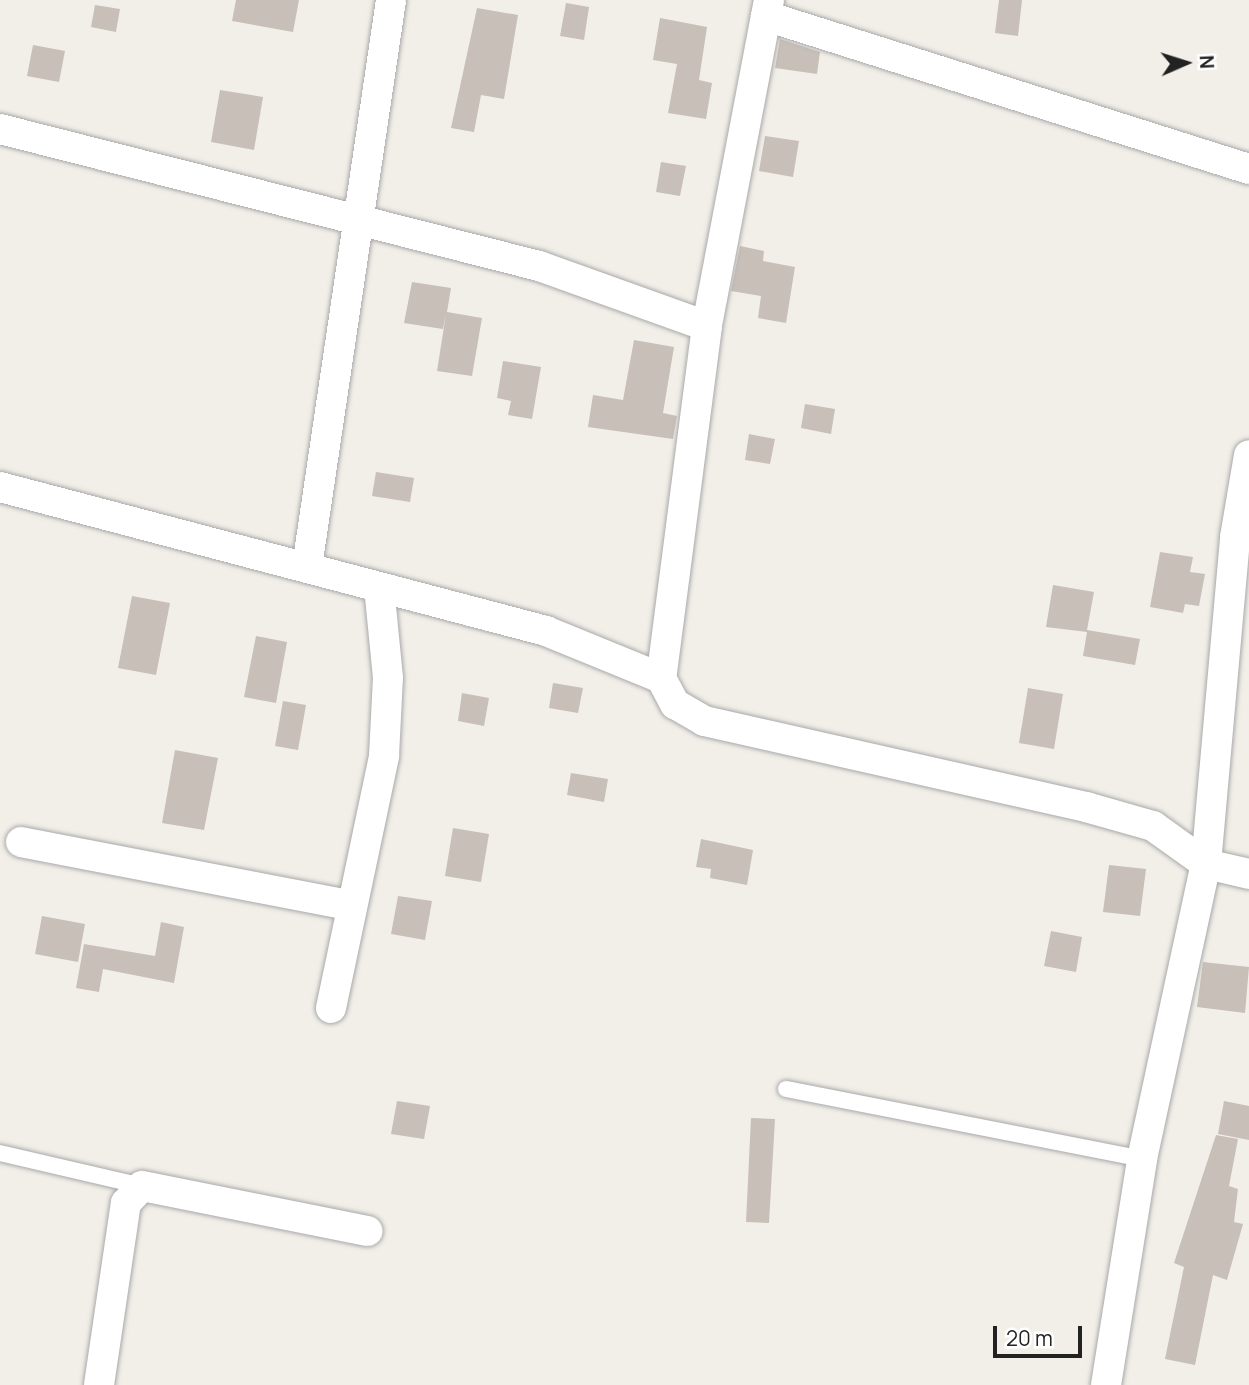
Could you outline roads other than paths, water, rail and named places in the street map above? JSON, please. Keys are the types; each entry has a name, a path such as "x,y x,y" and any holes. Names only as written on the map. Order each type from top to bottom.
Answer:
{"street":[{"path":"307,567 391,0"},
{"path":"1249,169 768,8 707,326 661,678 675,704 704,721 1086,807 1153,827 1206,864 1249,874"},
{"path":"0,129 539,266 707,326"},
{"path":"1106,1385 1142,1159 1206,864 1235,537 1249,455"},
{"path":"0,488 546,631 661,678"},
{"path":"331,1008 384,756 388,678 379,587"},
{"path":"21,842 352,906"},
{"path":"99,1385 126,1203 142,1186 368,1231"}],"lane":[{"path":"786,1089 1142,1159"},
{"path":"0,1153 142,1186"}]}
